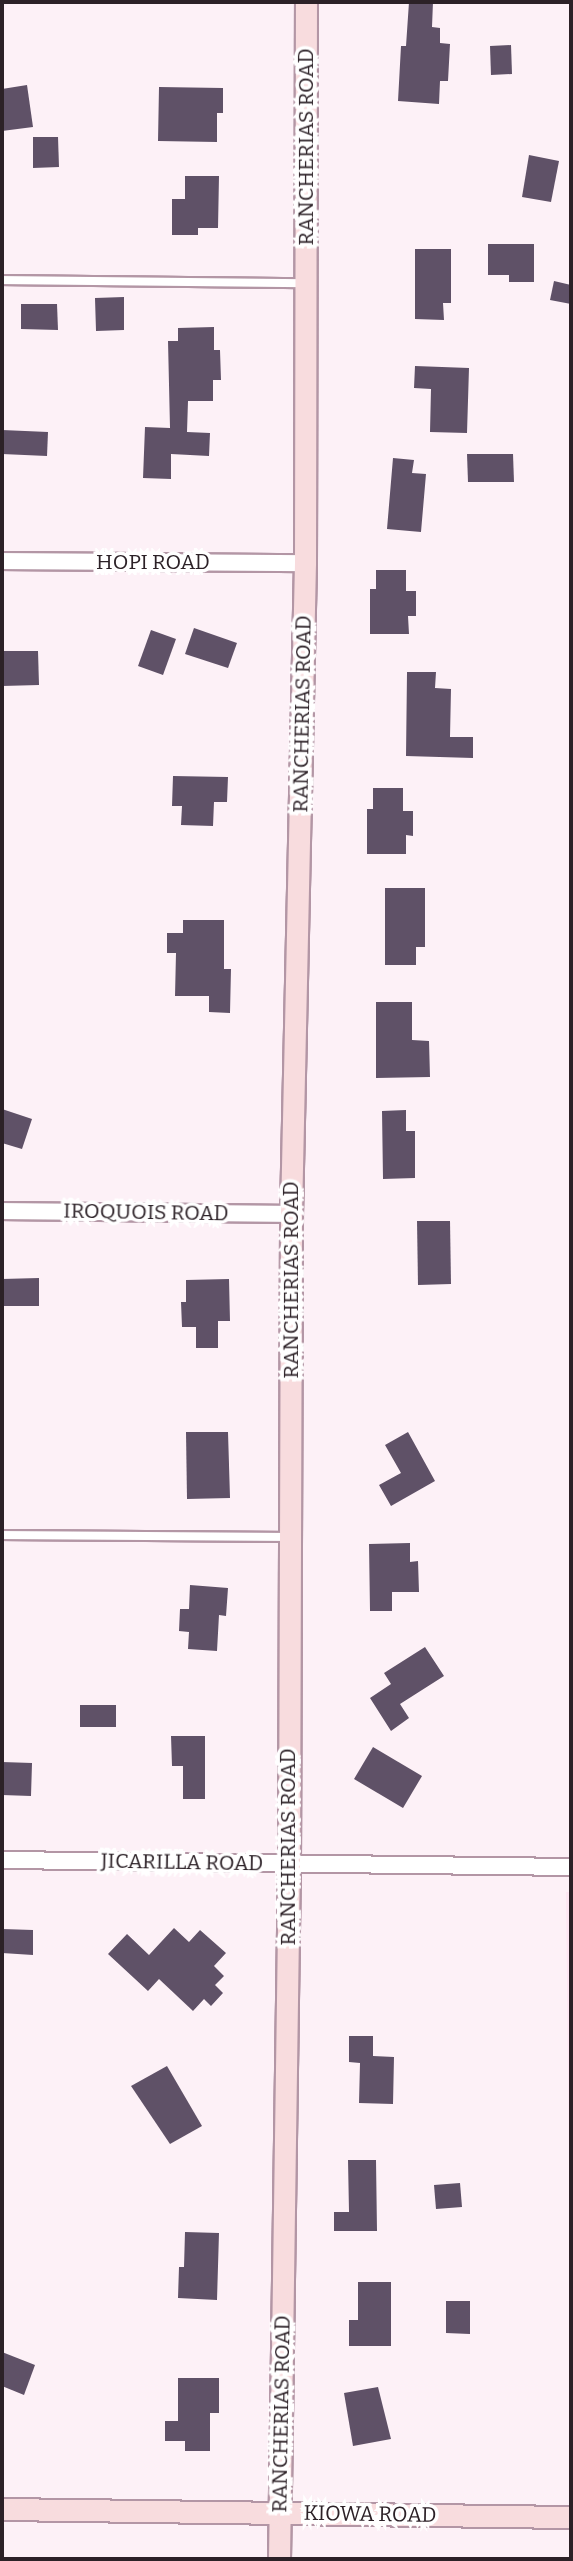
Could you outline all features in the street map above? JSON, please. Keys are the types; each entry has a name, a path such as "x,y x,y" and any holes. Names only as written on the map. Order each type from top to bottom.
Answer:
{"street":[{"name":"RANCHERIAS ROAD","path":"279,2559 289,1864 291,1214 305,563 306,2"},
{"name":"HOPI ROAD","path":"2,561 305,563"},
{"name":"IROQUOIS ROAD","path":"2,1211 291,1214"},
{"name":"JICARILLA ROAD","path":"2,1860 571,1867"},
{"name":"KIOWA ROAD","path":"2,2509 571,2517"}],"lane":[{"path":"2,280 306,283"},
{"path":"2,1535 290,1537"}],"shaded area":[{"path":"566,1892 571,1892 571,2341"}],"building":[{"path":"409,2 433,2 432,27 440,28 440,43 450,44 448,81 440,81 439,104 398,101 401,46 406,46"},
{"path":"511,45 512,74 491,75 490,46"},
{"path":"27,85 33,127 2,131 2,89"},
{"path":"159,87 223,88 223,113 217,113 217,142 158,141"},
{"path":"33,137 58,137 59,167 33,168"},
{"path":"529,155 559,161 551,202 522,197"},
{"path":"185,176 219,176 218,228 198,228 198,235 172,235 172,199 185,199"},
{"path":"488,244 534,244 534,282 509,282 509,275 488,275"},
{"path":"415,249 451,249 451,303 443,303 444,320 415,319"},
{"path":"554,281 571,285 571,304 550,300"},
{"path":"124,297 124,330 96,331 95,298"},
{"path":"21,304 57,304 58,330 21,329"},
{"path":"214,327 214,350 220,350 221,380 213,380 213,401 188,401 187,432 210,433 209,456 171,454 171,479 143,478 145,427 170,428 168,341 178,341 178,328"},
{"path":"415,366 469,368 467,433 430,432 431,389 414,388"},
{"path":"2,430 48,432 47,456 2,454"},
{"path":"467,454 513,454 514,482 468,482"},
{"path":"393,458 414,460 412,473 426,474 421,532 387,529"},
{"path":"376,570 406,570 406,591 416,591 416,616 408,616 409,634 370,634 370,589 376,589"},
{"path":"194,628 237,643 228,668 185,654"},
{"path":"151,630 176,639 163,675 138,666"},
{"path":"2,651 38,651 39,685 2,686"},
{"path":"407,672 436,672 435,688 451,689 450,737 473,737 473,758 406,756"},
{"path":"173,776 228,777 227,802 214,802 213,826 181,825 182,806 172,806"},
{"path":"373,788 403,788 403,811 413,811 413,836 406,835 406,854 367,854 367,809 373,809"},
{"path":"385,888 425,888 425,947 416,947 416,965 385,965"},
{"path":"183,920 224,920 224,969 231,969 230,1013 209,1012 209,996 175,996 176,953 167,953 167,933 183,933"},
{"path":"376,1002 412,1002 412,1040 429,1041 430,1077 376,1078"},
{"path":"2,1109 32,1119 22,1149 2,1143"},
{"path":"406,1110 406,1131 415,1131 415,1178 383,1179 382,1111"},
{"path":"417,1221 450,1221 451,1284 418,1285"},
{"path":"39,1278 39,1306 2,1306 2,1279"},
{"path":"229,1279 230,1321 218,1321 218,1348 196,1348 196,1327 182,1327 181,1302 186,1302 186,1280"},
{"path":"186,1432 228,1432 230,1498 187,1499"},
{"path":"408,1432 435,1481 391,1506 379,1485 401,1473 385,1445"},
{"path":"410,1543 410,1562 418,1561 419,1592 392,1592 392,1611 370,1611 369,1544"},
{"path":"190,1585 228,1588 226,1616 219,1615 217,1651 188,1649 189,1632 179,1631 180,1609 189,1609"},
{"path":"425,1647 444,1676 400,1704 409,1718 391,1731 370,1698 391,1684 384,1673"},
{"path":"80,1705 116,1705 116,1727 80,1727"},
{"path":"171,1736 205,1736 205,1799 183,1799 183,1766 172,1766"},
{"path":"373,1747 422,1776 403,1808 354,1779"},
{"path":"2,1762 32,1763 31,1796 2,1795"},
{"path":"174,1928 189,1942 200,1930 226,1953 214,1966 224,1976 215,1985 223,1993 211,2006 204,1999 193,2011 159,1979 148,1991 108,1954 127,1934 149,1955"},
{"path":"2,1929 33,1930 33,1955 2,1953"},
{"path":"349,2036 373,2036 373,2056 394,2057 393,2104 359,2103 360,2063 349,2062"},
{"path":"167,2066 202,2126 170,2144 131,2086"},
{"path":"348,2160 376,2160 377,2231 334,2231 334,2212 349,2212"},
{"path":"460,2183 462,2207 436,2209 434,2185"},
{"path":"185,2232 219,2233 217,2300 178,2298 179,2267 184,2267"},
{"path":"358,2282 391,2282 391,2346 349,2346 349,2320 358,2320"},
{"path":"446,2301 470,2301 470,2334 446,2333"},
{"path":"2,2352 35,2365 24,2395 2,2386"},
{"path":"178,2378 219,2378 219,2413 210,2413 210,2451 185,2451 185,2441 165,2441 165,2421 178,2421"},
{"path":"378,2387 391,2439 353,2446 344,2393"}]}
